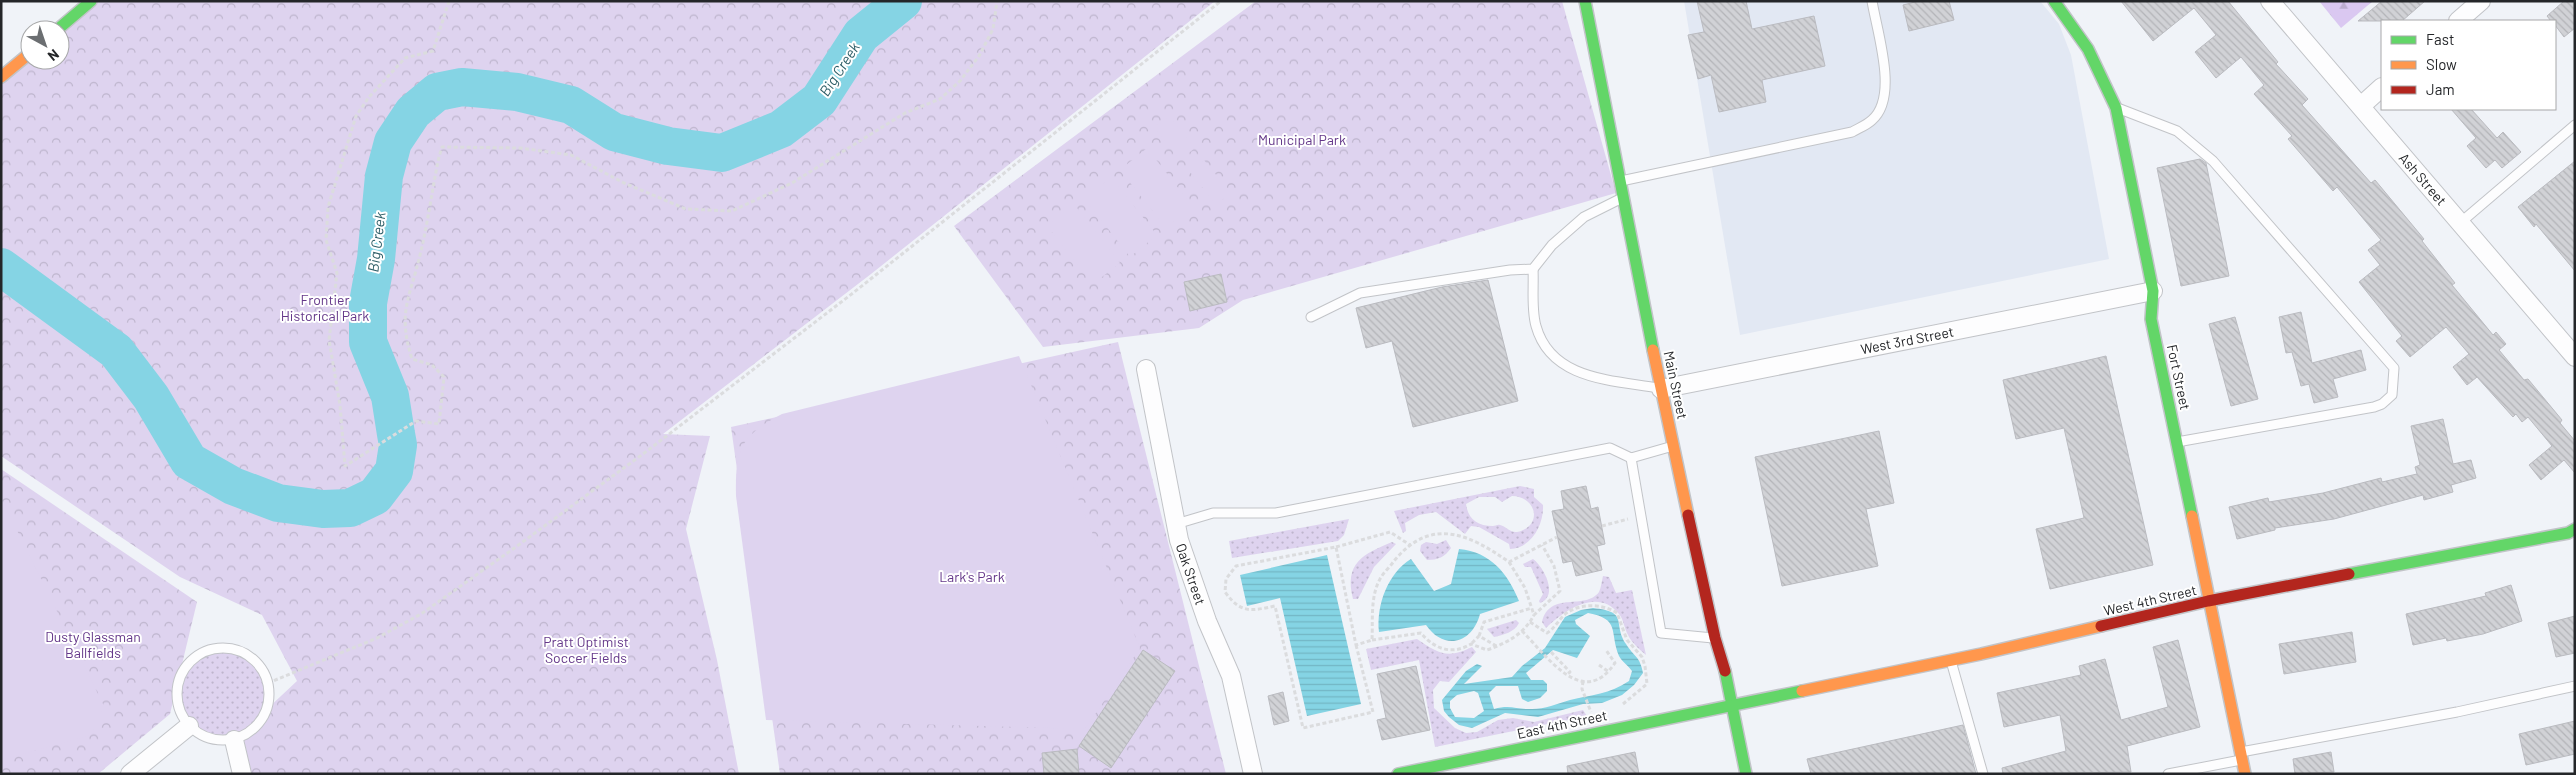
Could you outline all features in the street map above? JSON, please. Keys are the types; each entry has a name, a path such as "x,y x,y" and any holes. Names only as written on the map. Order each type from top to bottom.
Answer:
{"main road":[{"path":"69,20 91,1"},
{"name":"Main Street","path":"1585,1 1622,198 1661,389 1715,638 1727,676 1746,774"},
{"name":"Fort Street","path":"2054,1 2088,49 2116,108 2153,291 2151,319 2245,774"},
{"path":"1,77 20,61"},
{"name":"West 4th Street","path":"1732,704 1951,660 2208,601 2568,533 2575,529"},
{"name":"East 4th Street","path":"1398,774 1732,704"}],"street":[{"name":"Ash Street","path":"2270,1 2460,222 2569,337 2575,357"},
{"path":"2459,20 2481,1"},
{"path":"2361,106 2381,88"},
{"name":"West 3rd Street","path":"1661,389 2153,291"},
{"name":"Oak Street","path":"1146,369 1176,524 1207,621 1231,676 1253,774"},
{"path":"130,774 189,726"},
{"path":"234,740 242,774"}],"lane":[{"path":"1619,181 1852,132 1873,120 1884,103 1886,77 1872,1"},
{"path":"2116,108 2177,132 2213,161 2394,368 2392,395 2382,404 2374,407 2177,442"},
{"path":"2460,222 2575,125"},
{"path":"1622,198 1584,217 1552,245 1534,268 1536,326 1550,356 1581,375 1661,389"},
{"path":"1311,316 1360,293 1534,268"},
{"path":"1176,524 1213,513 1276,513 1610,448 1631,458 1673,446"},
{"path":"1631,458 1661,633 1715,638"},
{"path":"223,648 238,650 257,664 268,683 269,696 260,721 251,730 234,740 213,739 200,734 189,726 178,705 178,683 184,669 194,657 208,650 223,648"},
{"path":"1951,660 1983,774"},
{"path":"2168,774 2241,756 2575,686"}],"path":[{"path":"449,1 433,51 405,58 369,97 356,116 328,207 326,240 337,273 329,340 340,405 345,466 416,422 439,424 444,377 432,365 412,359 405,336 406,299 420,256 442,147 520,148 571,155 624,183 686,209 732,211 792,183 905,113 940,99 960,81 979,56 994,29 997,1"},
{"path":"268,683 378,638 412,619 513,549 647,451 854,293 1221,1"},
{"path":"1602,526 1641,516"},
{"path":"1336,547 1372,712 1302,728 1275,606 1251,611 1239,607 1225,592 1226,579 1236,566 1336,547 1390,532 1410,545"},
{"path":"1372,640 1373,605 1380,579 1404,549 1427,535 1448,534 1469,538 1509,562 1525,588 1534,615"},
{"path":"1509,562 1557,537"},
{"path":"1471,644 1487,650 1498,647 1522,632 1534,615 1560,591 1554,566 1542,544"},
{"path":"1530,622 1547,633 1566,613 1577,608 1593,605 1604,606 1617,613 1628,640 1642,656 1647,684 1618,707"},
{"path":"1356,644 1421,633 1434,645 1453,651 1462,650 1479,636 1484,622 1532,608"},
{"path":"1522,632 1566,675 1583,681 1593,681 1605,677 1609,672 1615,662 1606,650"},
{"path":"1479,636 1498,647"},
{"path":"1551,652 1570,672 1566,675"},
{"path":"1599,665 1609,672"},
{"path":"1583,681 1582,689 1589,706"}],"shaded area":[{"path":"1684,1 2040,1 2059,24 2071,55 2109,259 1740,335"}],"green space":[{"name":"Frontier Historical Park","path":"90,1 1215,1 871,274 663,434 710,436 686,529 717,660 739,774 242,774 234,740 297,681 262,615 180,577 1,456 1,75 20,65 20,70 70,70 70,20"},
{"name":"Municipal Park","path":"1256,1 1562,1 1616,193 1243,300 1199,328 1043,347 954,226"},
{"path":"2319,1 2373,1 2341,28"},
{"path":"1169,116 1195,148 1180,160 1154,127"},
{"path":"1147,148 1193,207 1166,228 1120,170"},
{"path":"1204,160 1231,193 1216,205 1190,172"},
{"path":"1111,177 1157,235 1130,257 1084,198"},
{"path":"1074,204 1120,263 1093,284 1047,226"},
{"name":"Lark's Park","path":"1118,342 1226,774 780,774 731,427"},
{"name":"Lark's Park","path":"1019,356 1140,648 1085,729 766,720 736,496 739,455 749,437 757,429 782,414"},
{"name":"Dusty Glassman Ballfields","path":"1,469 197,602 170,714 98,774 1,774"},
{"path":"1520,486 1534,489 1534,497 1543,505 1541,520 1535,534 1525,544 1518,548 1510,549 1509,544 1479,527 1471,526 1465,534 1436,512 1419,515 1405,523 1406,531 1403,533 1394,511","holes":["1512,496 1520,497 1531,505 1534,516 1528,527 1518,532 1503,526 1487,526 1474,521 1469,514 1466,504 1479,497 1495,497 1502,502"]},
{"path":"1,498 104,706 91,735 1,760"},
{"path":"1349,519 1344,535 1338,541 1232,558 1229,541"},
{"path":"1446,540 1451,548 1441,557 1427,560 1420,551 1421,545 1426,542 1437,544"},
{"path":"1392,542 1396,544 1374,567 1358,599 1353,599 1351,577 1358,562 1372,551"},
{"path":"1533,559 1541,568 1548,581 1548,594 1546,599 1540,603 1539,601 1543,594 1531,567 1525,567 1523,564"},
{"path":"1603,576 1609,577 1616,593 1632,590 1646,655 1630,638 1619,614 1611,606 1601,602 1581,604 1562,614 1546,628 1542,622 1546,612 1552,606 1593,597 1599,592"},
{"path":"1516,620 1519,623 1515,629 1508,633 1494,637 1487,629"},
{"path":"1417,639 1444,653 1456,653 1472,647 1476,652 1449,682 1440,681 1433,690 1434,708 1455,728 1466,733 1477,732 1498,720 1513,718 1534,722 1583,710 1587,716 1435,747 1419,660 1371,670 1366,649"},
{"path":"223,648 241,652 255,662 265,676 269,694 265,712 255,726 241,736 223,740 205,736 191,726 181,712 177,694 181,676 191,662 205,652"}],"water":[{"path":"1459,549 1480,555 1497,566 1504,573 1519,601 1480,614 1471,632 1464,638 1457,640 1449,641 1441,638 1426,625 1379,632 1380,611 1385,591 1390,581 1403,565 1411,559 1434,591 1451,584"},
{"path":"1327,555 1361,704 1307,716 1280,598 1247,606 1240,575"},
{"path":"1593,608 1612,612 1618,620 1622,637 1640,663 1643,673 1634,685 1622,695 1602,703 1583,704 1538,717 1505,713 1472,728 1459,725 1444,711 1442,700 1466,671 1477,664 1482,666 1464,684 1512,677 1522,666 1545,648 1565,617 1581,610","holes":["1588,613 1605,619 1610,623 1619,656 1632,671 1629,681 1608,691 1537,709 1510,707 1494,709 1489,693 1496,686 1518,686 1522,699 1528,702 1540,698 1547,691 1547,684 1543,680 1531,680 1526,673 1553,650 1577,658 1590,636 1576,624 1575,620","1474,691 1478,693 1484,711 1474,718 1455,717 1450,708 1450,701 1457,695"]}],"building":[{"path":"1697,1 1746,1 1752,29 1814,16 1825,66 1762,80 1766,102 1719,112 1711,75 1698,79 1688,35 1704,32"},
{"path":"1919,1 1949,1 1954,20 1909,31 1903,5"},
{"path":"2121,1 2228,1 2278,62 2276,64 2308,99 2302,105 2371,183 2375,180 2424,239 2422,241 2455,283 2452,285 2493,335 2496,332 2506,344 2499,350 2524,380 2528,379 2562,420 2560,423 2575,441 2575,473 2564,460 2541,480 2529,465 2552,446 2528,417 2522,422 2516,414 2513,417 2477,377 2467,385 2453,367 2469,354 2446,327 2410,357 2396,341 2402,336 2359,282 2380,265 2368,250 2381,240 2337,187 2333,191 2288,139 2292,136 2254,94 2264,85 2241,57 2216,78 2195,52 2216,35 2194,8 2153,41"},
{"path":"2382,1 2425,1 2403,20 2358,21"},
{"path":"2564,1 2575,1 2575,28 2564,37 2556,26 2556,20 2550,20 2547,16"},
{"path":"2452,110 2472,110 2497,138 2503,132 2521,152 2502,168 2495,160 2486,168 2467,146 2476,138"},
{"path":"2200,159 2206,163 2229,276 2181,286 2157,168"},
{"path":"2575,161 2575,271 2536,224 2534,227 2518,207"},
{"path":"1221,274 1227,302 1190,311 1184,282"},
{"path":"1488,280 1518,401 1413,427 1392,341 1366,348 1356,308 1442,287"},
{"path":"2301,312 2312,363 2361,350 2366,370 2333,379 2338,397 2314,403 2309,384 2301,386 2292,352 2286,353 2279,317"},
{"path":"2235,317 2258,399 2231,406 2209,324"},
{"path":"2106,356 2153,565 2050,589 2036,529 2084,518 2064,428 2016,439 2003,380"},
{"path":"2443,419 2453,464 2471,460 2476,478 2451,485 2453,492 2424,500 2423,495 2334,519 2275,528 2275,530 2237,539 2229,507 2268,498 2269,502 2323,493 2381,478 2382,482 2417,474 2415,467 2420,465 2411,426"},
{"path":"1879,431 1894,503 1866,509 1878,566 1782,586 1755,457"},
{"path":"1586,486 1591,509 1598,507 1605,544 1597,546 1602,570 1576,576 1572,561 1563,563 1552,511 1564,509 1561,491"},
{"path":"2511,585 2522,621 2483,634 2447,641 2446,638 2413,645 2406,614 2486,596 2485,593"},
{"path":"2575,616 2575,653 2556,657 2548,623"},
{"path":"2352,632 2356,662 2284,674 2279,644"},
{"path":"2178,640 2200,727 2127,746 2131,772 2003,774 2002,768 2066,751 2060,715 2004,727 1997,693 2081,675 2079,666 2105,659 2121,720 2168,707 2153,647"},
{"path":"1143,650 1175,671 1111,768 1079,746"},
{"path":"1416,666 1430,730 1382,740 1377,720 1386,718 1377,674"},
{"path":"1283,692 1289,721 1274,725 1268,696"},
{"path":"2575,721 2575,754 2526,765 2519,734"},
{"path":"1963,725 1976,774 1811,774 1807,759"},
{"path":"1077,749 1079,774 1044,774 1042,753"},
{"path":"1635,752 1639,774 1568,774 1567,766"},
{"path":"2331,752 2334,772 2295,774 2293,759"}],"waterway":[{"name":"Big Creek","path":"1,267 116,351 151,397 189,461 233,486 278,503 323,509 350,508 375,496 394,471 398,445 390,396 368,342 368,303 376,259 384,176 393,142 413,112 437,92 462,87 517,92 571,105 614,132 668,146 722,153 781,129 819,100 861,35 903,1"}],"traffic: fast":[{"path":"69,20 91,1"},
{"path":"1585,1 1653,350"},
{"path":"2054,1 2088,49 2116,108 2153,291 2151,319 2192,516"},
{"path":"2349,574 2568,533 2575,529"},
{"path":"1725,671 1746,774"},
{"path":"1398,774 1802,691"}],"traffic: slow":[{"path":"1,77 20,61"},
{"path":"1653,350 1688,515"},
{"path":"2192,516 2245,774"},
{"path":"1802,691 1981,654 2101,626"}],"traffic: jam":[{"path":"1688,515 1715,638 1725,671"},
{"path":"2101,626 2208,601 2349,574"}],"park label":[{"name":"Pratt Optimist Soccer Fields","path":"586,650"}]}
